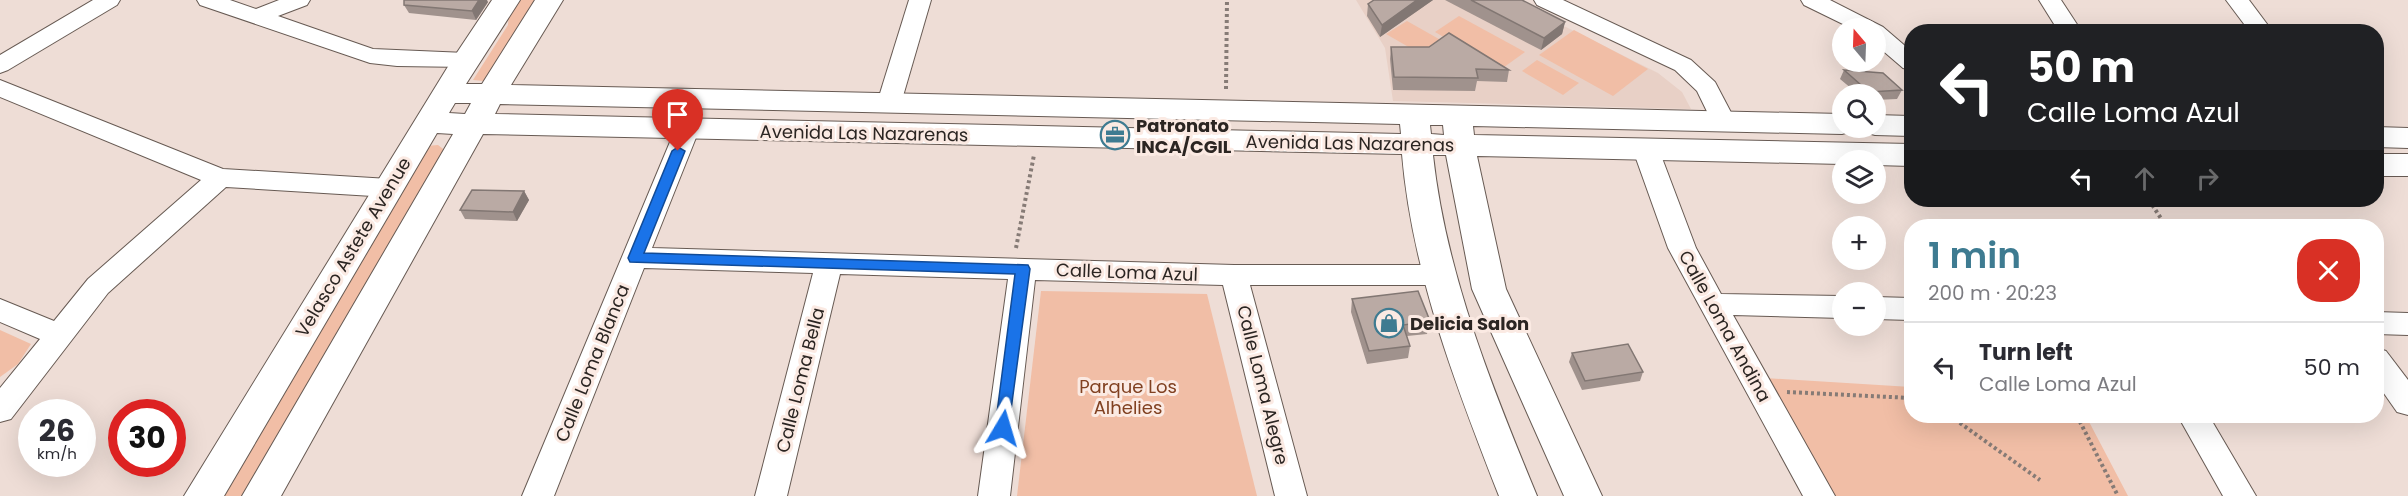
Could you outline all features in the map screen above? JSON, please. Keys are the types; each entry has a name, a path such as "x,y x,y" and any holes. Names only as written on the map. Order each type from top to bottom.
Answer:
{"street":[{"path":"0,65 109,0"},
{"path":"208,0 381,58 466,60"},
{"path":"256,17 299,0"},
{"name":"Velasco Astete Avenue","path":"203,496 466,60 506,0"},
{"path":"261,496 491,93 549,0"},
{"path":"889,103 920,0"},
{"path":"1545,0 1683,65 1707,87 1724,122"},
{"path":"1812,0 1848,18"},
{"path":"2050,0 2066,24"},
{"path":"2237,0 2256,24"},
{"path":"1886,41 1904,57"},
{"path":"0,88 220,178 389,188"},
{"name":"Avenida Las Nazarenas","path":"447,93 1226,111 1415,130"},
{"name":"Avenida Las Nazarenas","path":"429,123 1038,137 1458,131 1724,122 1832,124"},
{"path":"1886,125 1904,126"},
{"name":"Calle Loma Blanca","path":"538,496 687,130"},
{"path":"1415,130 1425,208 1440,275 1478,396 1518,496"},
{"path":"1458,131 1489,289 1583,496"},
{"name":"Avenida Las Nazarenas","path":"1458,131 1646,150 1904,155"},
{"path":"2384,137 2408,138"},
{"name":"Calle Loma Andina","path":"1646,150 1682,248 1819,496"},
{"path":"2384,165 2408,165"},
{"path":"6,395 59,335 98,286 220,178"},
{"name":"Calle Loma Azul","path":"635,258 1234,275 1440,275"},
{"name":"Calle Loma Bella","path":"771,496 829,263"},
{"path":"994,496 1017,269"},
{"name":"Calle Loma Alegre","path":"1234,275 1291,496"},
{"path":"1712,304 1832,308"},
{"path":"1886,308 1904,309"},
{"path":"0,310 59,335"},
{"path":"2384,323 2408,324"},
{"path":"2384,370 2408,403"},
{"path":"2197,423 2240,496"}],"path":[{"path":"1226,111 1227,0"},
{"path":"1017,269 1038,137"},
{"path":"1783,391 1904,398"},
{"path":"1960,423 2040,480"},
{"path":"2081,423 2118,496"}],"shaded area":[{"path":"1356,0 1512,0 1658,73 1682,92 1691,109 1393,101 1385,48"}],"green space":[{"path":"517,0 539,0 484,81 473,80 508,25 509,12"},
{"path":"1459,16 1525,52 1500,70 1435,32"},
{"path":"1407,21 1446,43 1426,57 1386,34"},
{"path":"1574,30 1648,69 1613,96 1539,55"},
{"path":"1537,60 1579,83 1563,95 1522,71"},
{"path":"438,145 447,152 245,496 219,496 426,146"},
{"name":"Parque Los Alhelies","path":"1041,291 1207,294 1257,496 1017,496"},
{"path":"0,330 31,344 18,364 0,377"},
{"path":"1765,378 1904,387 1904,423 2090,423 2128,496 1830,496"}],"building":[{"path":"404,0 479,0 472,11 404,5"},
{"path":"1374,0 1417,0 1382,25 1368,4"},
{"path":"1471,0 1522,0 1565,22 1544,38"},
{"path":"1449,33 1509,70 1476,69 1478,78 1394,77 1391,47 1429,47"},
{"path":"1846,72 1883,73 1902,90 1886,91 1886,84 1860,84"},
{"path":"472,190 524,191 513,212 460,210"},
{"name":"Delicia Salon","path":"1418,291 1430,321 1403,325 1410,346 1369,351 1352,299"},
{"path":"1628,344 1643,372 1585,381 1572,353"}],"place":[{"name":"Patronato INCA/CGIL","path":"1115,135"},
{"name":"Delicia Salon","path":"1389,323"}],"route":[{"path":"678,151 635,258 1023,269 1003,428"}]}
